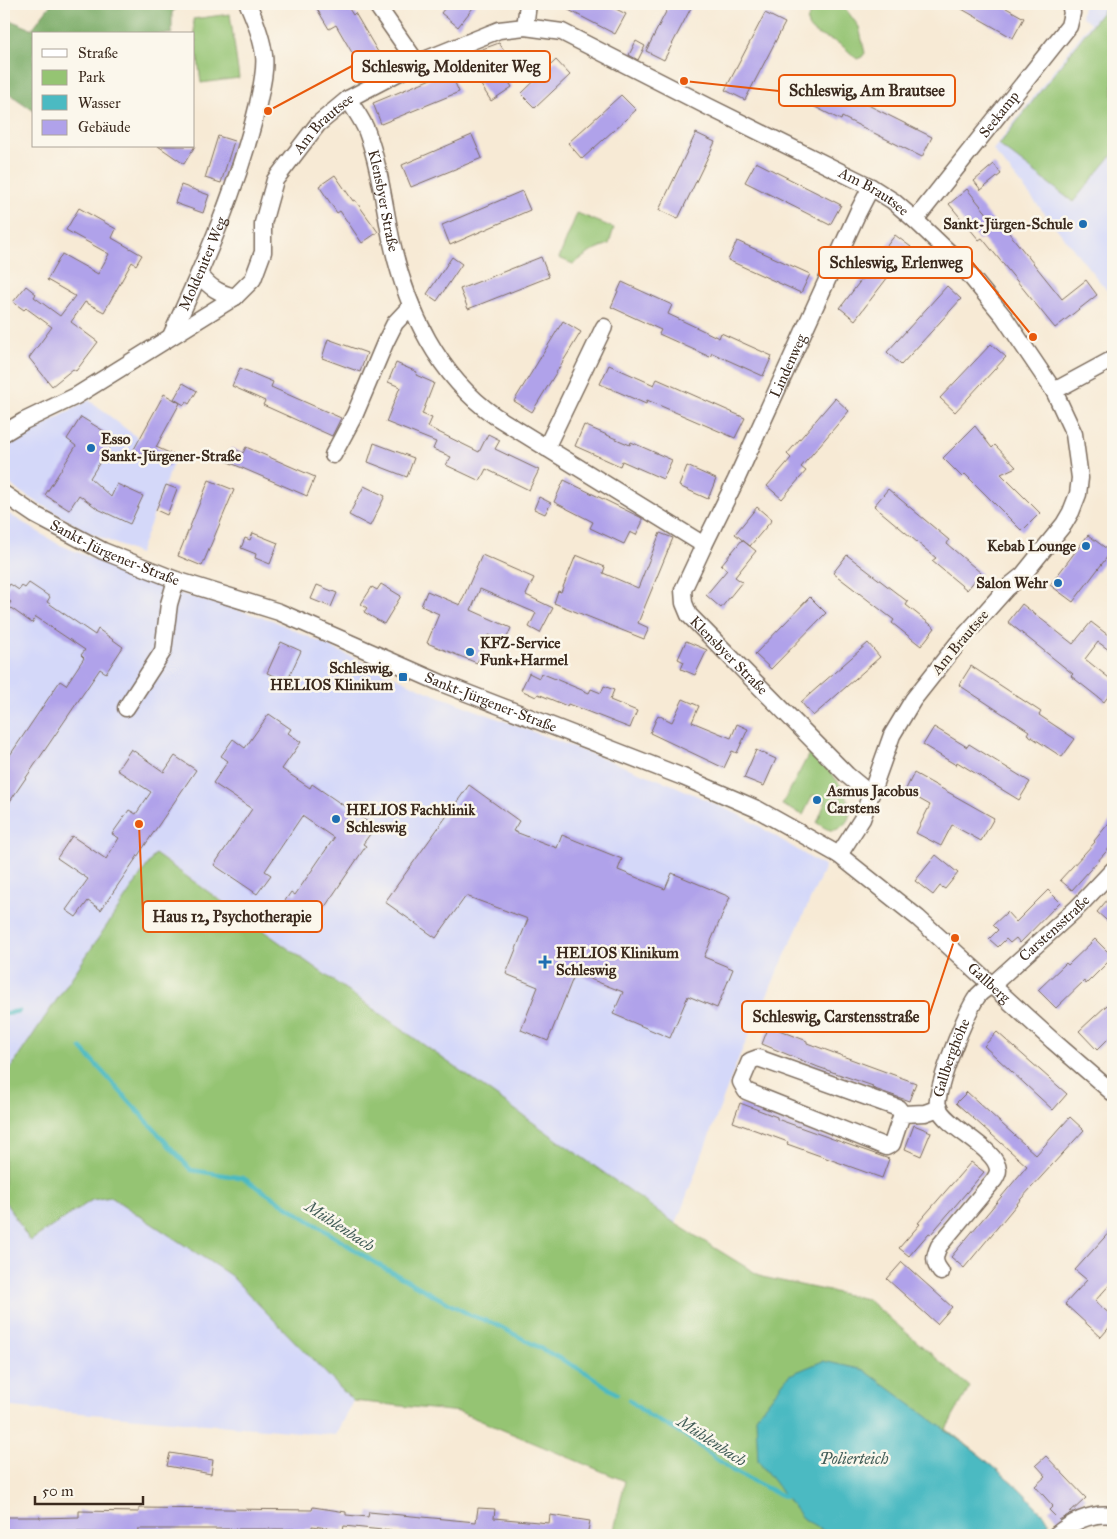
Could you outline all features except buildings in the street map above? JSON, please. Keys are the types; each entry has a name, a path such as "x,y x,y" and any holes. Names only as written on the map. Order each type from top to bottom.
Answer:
{"street":[{"name":"Moldeniter Weg","path":"171,336 199,274 244,154 262,83 265,56 255,20 248,4"},
{"path":"376,4 417,63"},
{"path":"525,27 528,4"},
{"name":"Seekamp","path":"916,220 1069,26 1072,13 1070,4"},
{"name":"Am Brautsee","path":"171,336 236,297 253,279 263,252 263,222 275,180 318,124 348,98 417,63 499,30 525,27 562,32 871,188 893,201 958,260 1004,317 1054,391 1074,434 1080,478 1078,494 1064,524 1023,575 1007,588 964,636 913,700 892,735 862,819 839,855"},
{"name":"Klensbyer Straße","path":"348,98 367,130 393,246 411,306 428,341 452,378 483,408 704,545 683,590 684,603 689,615 847,775 870,794"},
{"name":"Lindenweg","path":"704,545 736,480 858,212 871,188"},
{"path":"199,274 207,284 220,293 236,297"},
{"path":"333,455 355,414 395,323 411,306"},
{"path":"546,448 604,327"},
{"path":"4,433 24,421 76,396 171,336"},
{"path":"1054,391 1113,359"},
{"name":"Sankt-Jürgener-Straße","path":"4,494 35,515 103,551 176,580 279,612 441,683 683,778 757,809 839,855"},
{"path":"126,708 163,651 169,604 176,580"},
{"name":"Gallberg","path":"839,855 918,918 1113,1093"},
{"name":"Carstensstraße","path":"992,985 1077,908 1113,870"},
{"name":"Gallberghöhe","path":"941,1272 934,1263 939,1246 994,1180 998,1171 995,1159 938,1108 938,1097 942,1081 964,1023 978,996 992,985"},
{"path":"758,1058 898,1108 902,1114 892,1144 886,1147 746,1092 741,1082 750,1061 758,1058"},
{"path":"902,1114 925,1113 938,1108"},
{"path":"1056,1535 1083,1517 1102,1513 1113,1515"}],"shaded area":[{"name":"Sankt-Jürgen-Schule","path":"1084,4 1113,4 1113,298 993,150 1090,23 1081,16"},
{"path":"89,400 139,439 176,455 139,554 84,530 17,490 4,478 4,448"},
{"name":"HELIOS Klinikum Schleswig","path":"4,511 58,544 165,589 272,620 428,692 673,785 746,818 825,867 739,1057 676,1224 156,854 4,1078"},
{"path":"111,1197 230,1275 353,1401 335,1435 11,1407 4,1411 4,1200 30,1241 92,1200"}],"green space":[{"path":"51,4 183,4 172,12 172,32 32,32 32,110 4,90 4,30 12,21 32,29"},
{"name":"Sankt-Jürgen-Schule","path":"1108,4 1113,4 1113,154 1073,202 999,145"},
{"path":"821,6 845,8 859,27 865,53 862,57 857,59 840,45 810,29 807,22 808,18 813,11"},
{"path":"230,14 239,78 201,83 193,19"},
{"path":"577,213 614,228 609,244 594,250 573,264 559,258"},
{"path":"811,750 834,776 847,798 850,809 848,819 841,827 835,830 823,827 817,823 826,800 813,795 803,815 782,805"},
{"path":"155,854 676,1224 762,1277 867,1299 970,1387 946,1429 1021,1490 1050,1522 1036,1535 613,1535 625,1481 460,1412 353,1401 230,1275 111,1197 92,1200 30,1241 4,1200 4,1078"}],"water":[{"name":"Polierteich","path":"823,1361 864,1370 982,1457 1021,1490 1050,1522 1036,1535 831,1535 802,1518 758,1461 756,1417 789,1375"}],"waterway":[{"name":"Mühlenbach","path":"4,1014 19,1011"},
{"name":"Mühlenbach","path":"81,1048 191,1170 243,1178 377,1264 470,1315 495,1324 587,1373 617,1394"},
{"name":"Mühlenbach","path":"629,1400 648,1415 683,1434 733,1471 785,1497"}],"place":[{"name":"Schleswig, Am Brautsee","path":"684,81"},
{"name":"Schleswig, Moldeniter Weg","path":"268,111"},
{"name":"Sankt-Jürgen-Schule","path":"1083,224"},
{"name":"Schleswig, Erlenweg","path":"1033,337"},
{"name":"Esso Sankt-Jürgener-Straße","path":"91,448"},
{"name":"Kebab Lounge","path":"1086,546"},
{"name":"Salon Wehr","path":"1058,583"},
{"name":"KFZ-Service Funk+Harmel","path":"470,652"},
{"name":"Schleswig, HELIOS Klinikum","path":"403,677"},
{"name":"Asmus Jacobus Carstens","path":"817,800"},
{"name":"HELIOS Fachklinik Schleswig","path":"336,819"},
{"name":"Haus 12, Psychotherapie","path":"139,824"},
{"name":"Schleswig, Carstensstraße","path":"955,938"},
{"name":"HELIOS Klinikum Schleswig","path":"545,962"}]}
